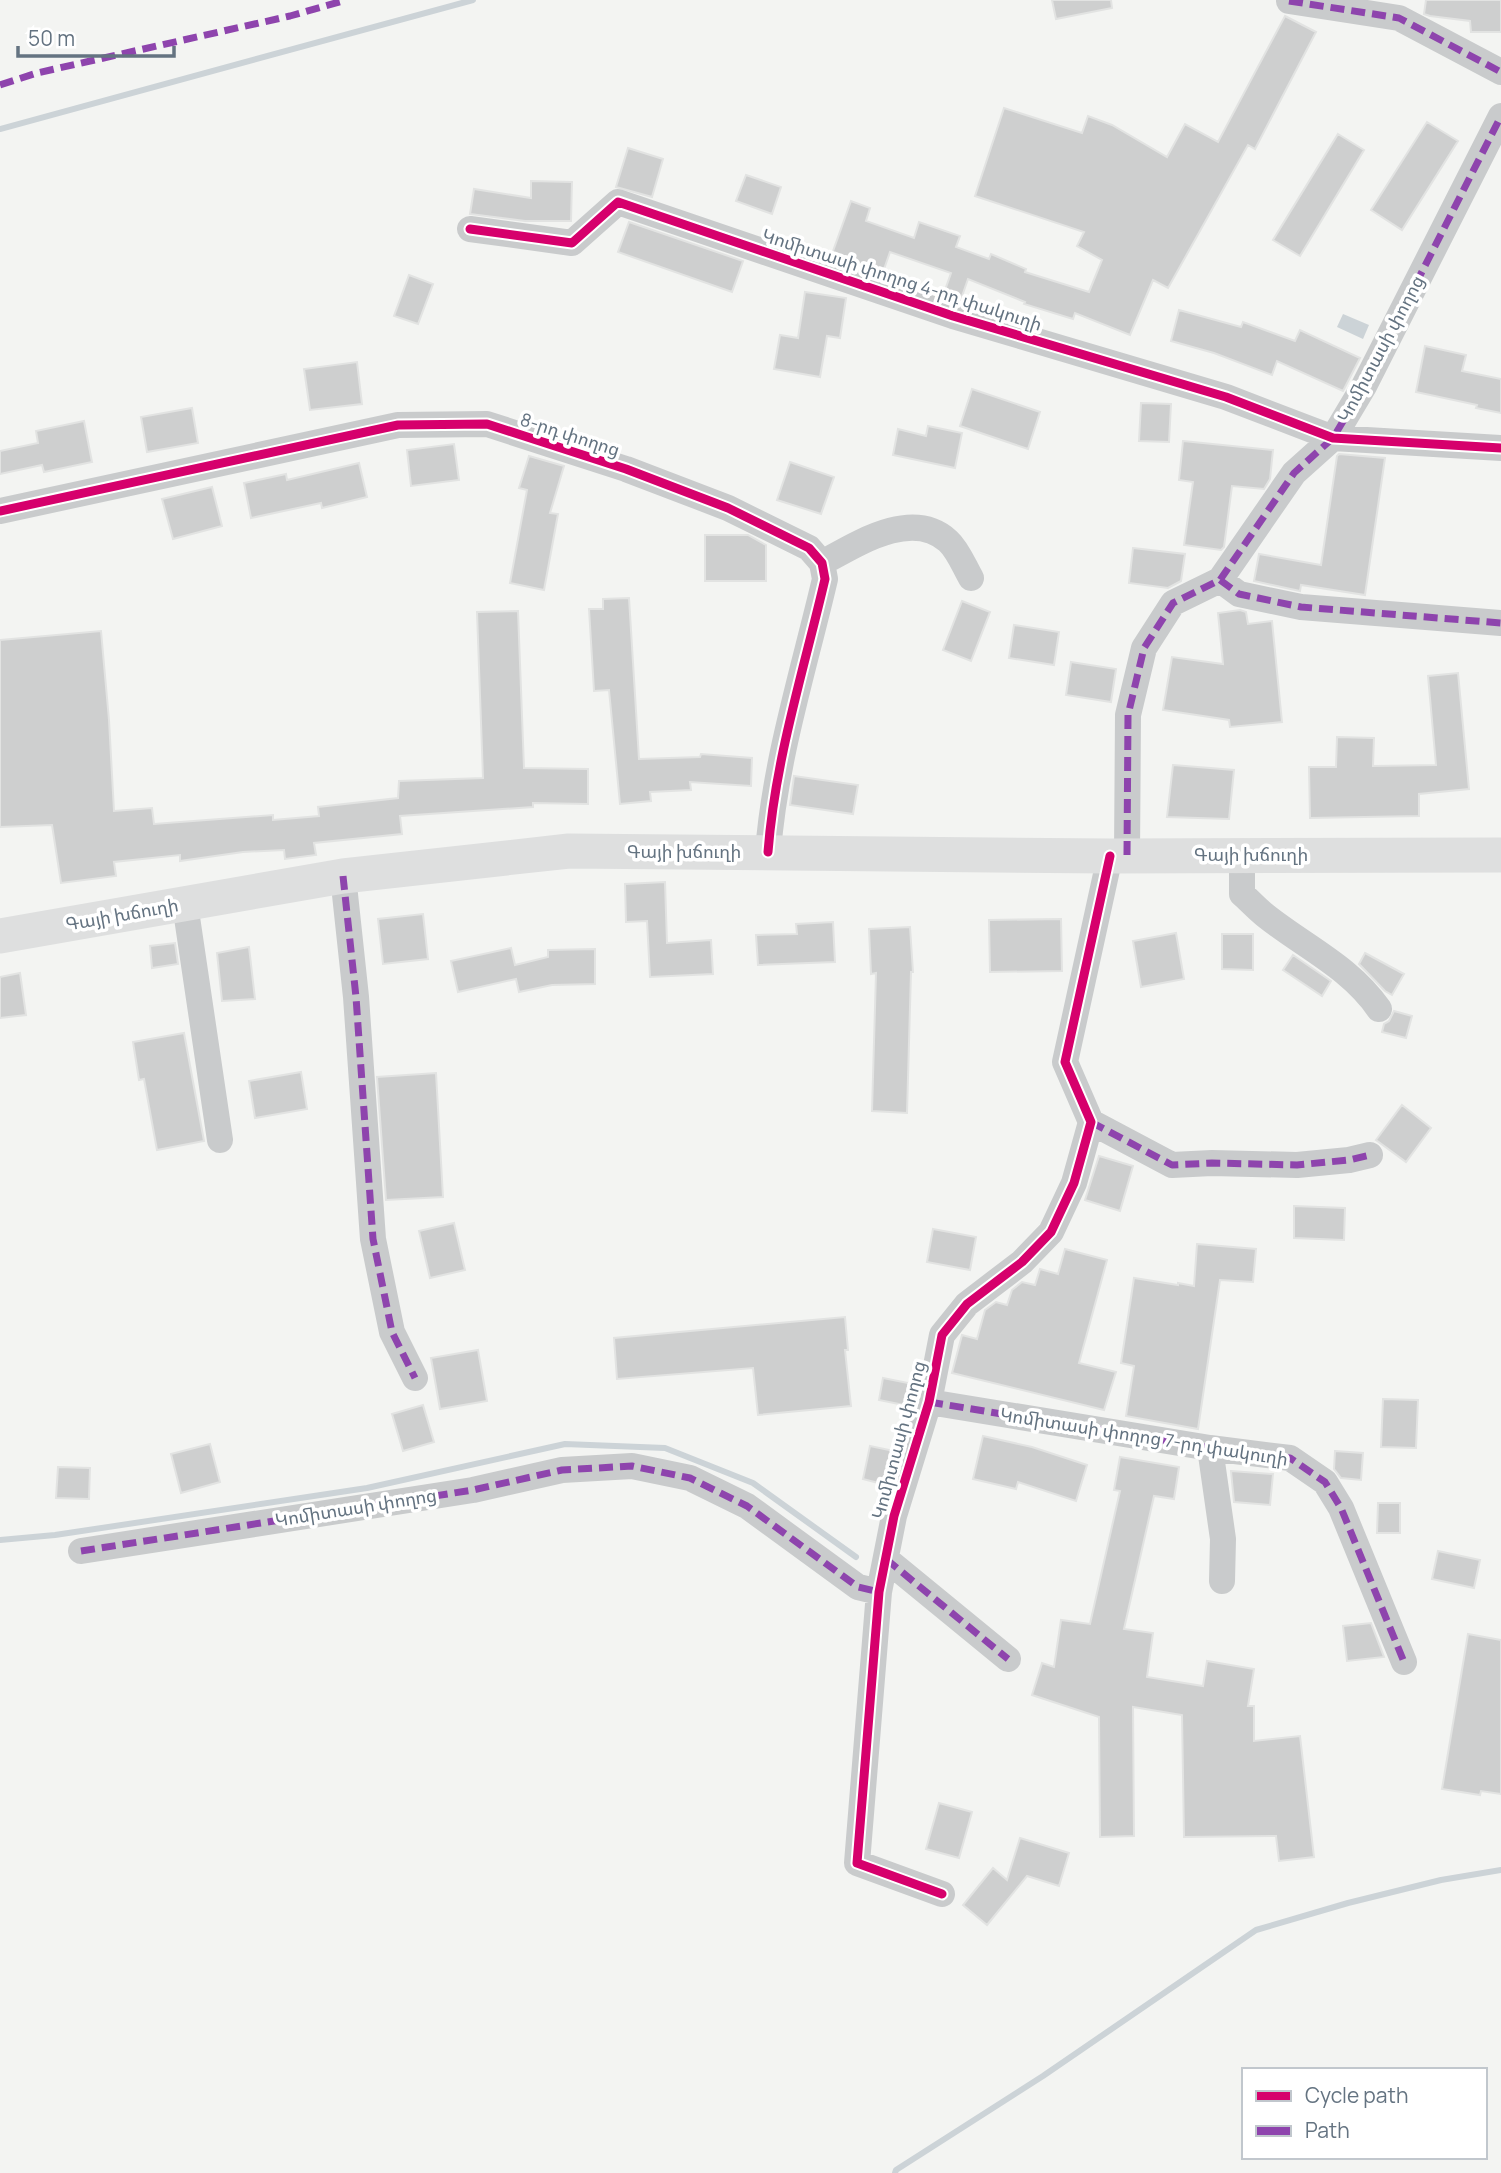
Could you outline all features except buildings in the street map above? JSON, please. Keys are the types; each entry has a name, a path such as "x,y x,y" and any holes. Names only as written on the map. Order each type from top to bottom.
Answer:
{"main road":[{"name":"Գայի խճուղի","path":"0,936 343,876 569,851 1501,855"}],"street":[{"path":"1289,1 1399,18 1501,72"},
{"name":"Կոմիտասի փողոց","path":"81,1551 460,1492 562,1470 632,1466 690,1478 747,1506 848,1581 858,1587 879,1592 894,1516 929,1402 942,1335 967,1304 1022,1262 1051,1232 1074,1183 1091,1122 1065,1062 1119,855 1128,715 1144,648 1173,603 1220,580 1294,473 1333,438 1364,386 1501,117"},
{"name":"Կոմիտասի փողոց 4-րդ փակուղի","path":"470,229 572,243 618,202 953,316 1226,397 1333,438"},
{"name":"8-րդ փողոց","path":"0,511 398,425 487,424 625,469 728,508 808,548 822,563"},
{"path":"1333,438 1501,448"},
{"path":"768,852 779,772 825,579 822,563 872,538 906,527 932,529 950,543 971,578"},
{"path":"1220,580 1239,594 1301,607 1501,623"},
{"path":"1242,855 1242,894 1266,916 1330,960 1366,990 1378,1009"},
{"path":"343,876 356,997 373,1239 392,1332 415,1378"},
{"path":"185,904 220,1140"},
{"path":"1091,1122 1172,1165 1297,1165 1370,1156"},
{"name":"Կոմիտասի փողոց 7-րդ փակուղի","path":"929,1402 1210,1448 1290,1458 1325,1482 1340,1508 1404,1662"},
{"path":"1210,1448 1223,1539 1222,1581"},
{"path":"886,1559 1009,1659"},
{"path":"879,1592 857,1863 942,1894"}],"shaded area":[{"path":"1343,314 1369,325 1363,339 1337,327"}],"waterway":[{"path":"0,129 473,0"},
{"path":"0,1540 55,1535 367,1488 565,1444 665,1448 753,1483 856,1557"},
{"path":"895,2173 1043,2076 1256,1930 1441,1880 1501,1870"}],"marked path":[{"path":"0,85 37,73 290,16 346,0"},
{"path":"1289,1 1399,18 1501,72"},
{"path":"1127,855 1128,715 1144,648 1173,603 1220,580 1294,473 1333,438 1364,386 1501,116"},
{"path":"1220,580 1239,594 1301,607 1501,623"},
{"path":"343,876 356,997 373,1239 392,1332 415,1378"},
{"path":"1091,1122 1172,1165 1297,1165 1349,1160 1370,1155"},
{"path":"929,1402 1210,1448 1290,1458 1325,1482 1341,1508 1404,1662"},
{"path":"81,1551 473,1490 562,1470 632,1466 690,1478 747,1506 858,1587 879,1592"},
{"path":"886,1559 1008,1659"}],"cycle path":[{"path":"470,229 572,243 618,202 953,316 1226,397 1333,438 1501,448"},
{"path":"0,511 398,425 487,424 626,469 728,508 809,548 822,563 825,579 791,715 777,783 768,852"},
{"path":"942,1894 857,1863 879,1592 894,1516 929,1402 942,1335 967,1304 1022,1262 1051,1232 1074,1183 1091,1122 1065,1062 1110,856"}]}
